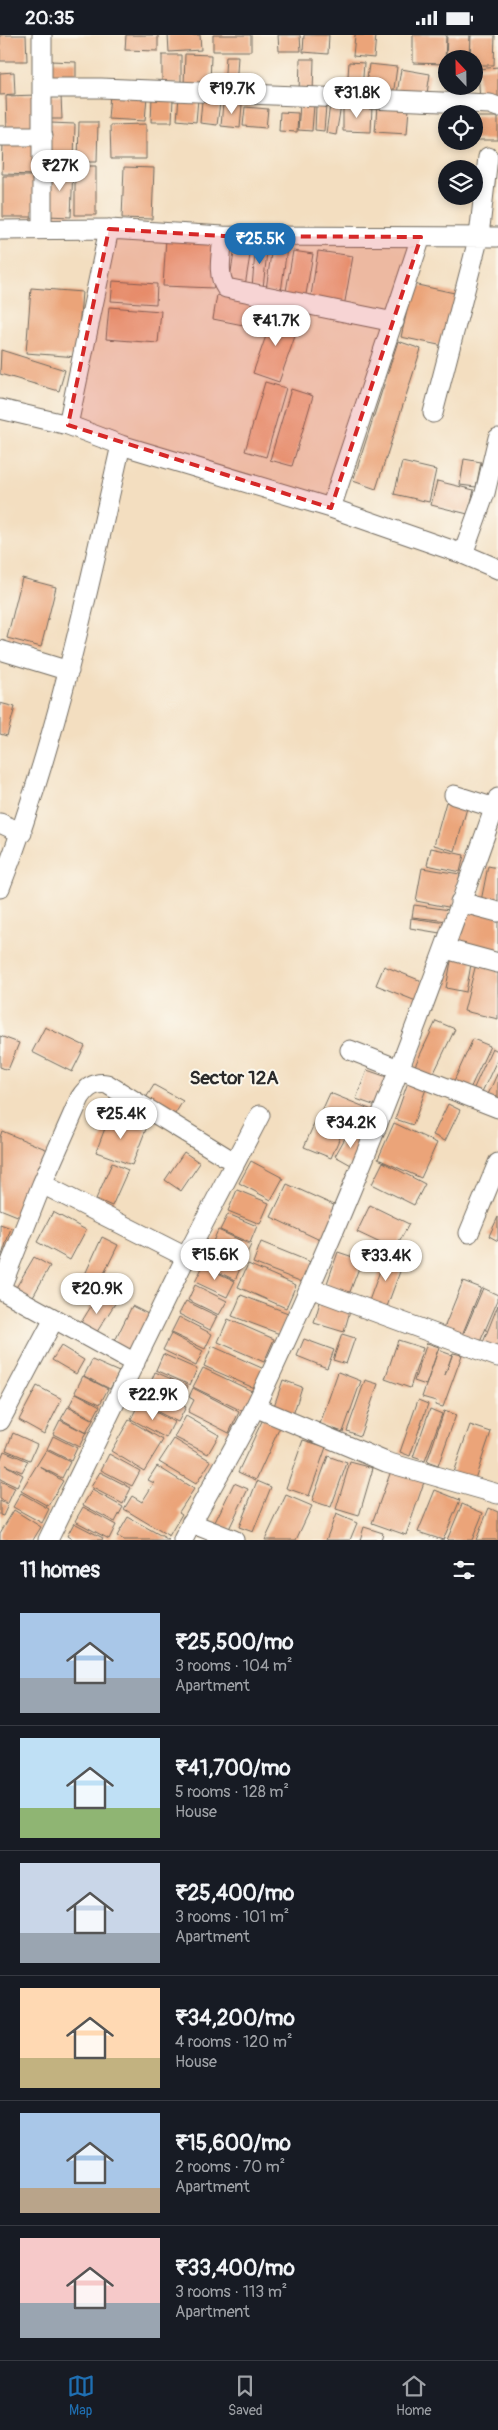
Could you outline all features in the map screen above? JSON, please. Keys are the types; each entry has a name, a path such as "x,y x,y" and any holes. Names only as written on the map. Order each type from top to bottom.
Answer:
{"street":[{"path":"42,35 42,229"},
{"path":"42,89 101,88 490,104 498,107"},
{"path":"0,136 43,136"},
{"path":"433,413 479,236 488,157"},
{"path":"68,425 109,229"},
{"path":"0,230 109,229 223,236 498,237"},
{"path":"223,236 220,272 221,282 226,289 394,322"},
{"path":"331,508 421,237"},
{"path":"0,409 68,425 121,445 331,508 463,553 498,569"},
{"path":"463,553 485,493 498,439"},
{"path":"0,888 22,833 68,671 121,445"},
{"path":"0,650 68,671"},
{"path":"234,1540 187,1532 255,1407 310,1288 400,1070 446,949 460,902 497,805 454,795"},
{"path":"0,823 22,833"},
{"path":"460,902 498,913"},
{"path":"446,949 498,963"},
{"path":"350,1050 498,1108"},
{"path":"135,1363 0,1289 42,1184 80,1098 85,1090 99,1083 107,1085 234,1163"},
{"path":"48,1540 186,1257 260,1115"},
{"path":"469,1233 498,1163"},
{"path":"42,1184 186,1257"},
{"path":"310,1288 498,1357"},
{"path":"0,1421 54,1319"},
{"path":"255,1407 386,1462 498,1494"}],"highlighted area":[{"path":"109,229 223,236 421,237 331,508 68,425"}],"building":[{"path":"0,35 26,35 27,61 0,61"},
{"path":"126,35 158,35 158,51 125,50"},
{"path":"168,35 200,35 201,50 169,52"},
{"path":"213,35 251,35 251,51 213,51"},
{"path":"278,35 300,35 301,51 279,51"},
{"path":"304,35 329,35 328,54 303,52"},
{"path":"355,35 376,35 374,58 353,56"},
{"path":"413,35 446,35 445,50 438,50 438,64 413,63"},
{"path":"447,35 470,35 469,50 446,50"},
{"path":"471,35 495,35 494,65 483,65 483,50 470,50"},
{"path":"185,54 211,55 210,86 184,85"},
{"path":"162,55 181,55 181,83 162,83"},
{"path":"226,56 238,56 236,89 224,88"},
{"path":"300,59 314,59 313,94 299,93"},
{"path":"50,61 76,62 76,84 50,83"},
{"path":"349,62 364,63 362,91 347,91"},
{"path":"369,64 397,67 393,96 365,93"},
{"path":"498,67 498,101 480,102 480,95 483,95 483,68"},
{"path":"401,69 430,74 426,100 397,94"},
{"path":"14,72 15,94 0,95 0,73"},
{"path":"110,94 147,96 145,121 108,119"},
{"path":"37,95 39,130 7,132 6,96"},
{"path":"50,96 61,96 62,119 51,119"},
{"path":"152,97 173,98 172,122 151,122"},
{"path":"179,97 198,99 196,122 177,120"},
{"path":"202,101 220,103 217,125 200,123"},
{"path":"223,103 242,105 240,128 221,126"},
{"path":"300,104 314,105 312,131 298,130"},
{"path":"330,105 341,106 336,135 326,133"},
{"path":"316,106 326,106 324,131 315,130"},
{"path":"343,106 372,106 371,132 343,131"},
{"path":"377,106 409,108 407,134 375,132"},
{"path":"245,107 268,109 266,128 243,126"},
{"path":"280,112 298,113 297,132 279,131"},
{"path":"483,117 498,117 498,140 483,140"},
{"path":"79,122 98,122 97,162 78,162"},
{"path":"50,123 75,124 74,160 49,160"},
{"path":"146,124 146,159 111,159 110,125"},
{"path":"3,143 39,144 38,175 2,174"},
{"path":"75,166 96,166 96,215 75,215"},
{"path":"48,167 73,168 71,217 47,216"},
{"path":"124,167 154,168 152,219 122,218"},
{"path":"3,176 36,176 37,217 3,217"},
{"path":"166,238 216,241 214,288 163,286"},
{"path":"236,241 252,243 245,286 229,284"},
{"path":"256,242 268,243 263,288 252,287"},
{"path":"272,246 287,248 281,292 266,290"},
{"path":"293,251 313,254 305,300 285,297"},
{"path":"318,251 353,256 344,307 310,302"},
{"path":"113,281 157,284 156,304 111,301"},
{"path":"413,284 459,294 448,347 401,337"},
{"path":"31,288 82,292 77,357 26,353"},
{"path":"217,295 262,303 258,328 213,319"},
{"path":"109,307 161,311 158,343 106,339"},
{"path":"274,313 300,322 279,382 253,373"},
{"path":"398,341 421,349 376,489 353,481"},
{"path":"1,350 65,370 59,391 0,374"},
{"path":"265,382 286,388 266,457 245,451"},
{"path":"291,389 313,396 292,466 270,460"},
{"path":"464,459 481,462 476,487 460,485"},
{"path":"402,462 436,470 429,502 394,494"},
{"path":"437,481 474,490 468,514 431,505"},
{"path":"22,578 56,587 41,647 7,638"},
{"path":"0,703 15,707 7,736 0,734"},
{"path":"446,802 467,808 455,851 434,845"},
{"path":"431,848 464,855 460,872 427,865"},
{"path":"488,866 498,868 498,909 480,906"},
{"path":"422,868 460,874 453,908 416,901"},
{"path":"414,905 450,910 448,921 412,917"},
{"path":"463,907 498,916 498,956 453,944"},
{"path":"411,918 447,923 446,934 410,928"},
{"path":"452,956 472,959 466,992 446,988"},
{"path":"476,964 498,970 498,1019 464,1011"},
{"path":"384,966 429,984 421,1003 376,985"},
{"path":"436,1021 455,1029 431,1079 413,1070"},
{"path":"45,1027 85,1046 72,1072 32,1052"},
{"path":"0,1036 19,1043 8,1070 0,1067"},
{"path":"473,1039 490,1046 469,1091 453,1083"},
{"path":"492,1048 498,1051 498,1058 481,1094 473,1090"},
{"path":"367,1070 387,1077 376,1106 356,1099"},
{"path":"498,1072 498,1104 486,1099"},
{"path":"408,1082 426,1089 413,1125 395,1119"},
{"path":"154,1085 183,1101 173,1117 144,1101"},
{"path":"330,1093 372,1110 363,1131 321,1113"},
{"path":"448,1104 460,1110 445,1141 433,1135"},
{"path":"110,1115 146,1129 132,1165 96,1152"},
{"path":"317,1117 344,1128 331,1158 304,1147"},
{"path":"394,1123 437,1143 421,1178 378,1159"},
{"path":"2,1131 48,1150 20,1217 0,1209 0,1137"},
{"path":"349,1131 368,1142 353,1166 335,1156"},
{"path":"184,1152 200,1163 181,1191 165,1180"},
{"path":"251,1161 283,1178 271,1200 239,1183"},
{"path":"383,1162 425,1184 414,1205 372,1184"},
{"path":"112,1163 128,1170 112,1206 96,1199"},
{"path":"287,1184 338,1207 322,1241 271,1217"},
{"path":"237,1190 269,1203 260,1224 228,1211"},
{"path":"370,1205 409,1224 395,1250 357,1232"},
{"path":"53,1212 86,1230 70,1260 37,1242"},
{"path":"228,1214 257,1226 250,1243 220,1230"},
{"path":"498,1217 498,1241 489,1236"},
{"path":"0,1224 11,1228 0,1261"},
{"path":"218,1230 251,1245 243,1261 211,1246"},
{"path":"102,1237 118,1245 97,1288 82,1281"},
{"path":"261,1242 313,1263 305,1283 253,1263"},
{"path":"211,1247 243,1262 235,1280 202,1264"},
{"path":"338,1252 362,1260 348,1297 325,1289"},
{"path":"387,1252 405,1258 385,1312 367,1306"},
{"path":"34,1257 50,1266 31,1300 14,1291"},
{"path":"248,1264 296,1285 286,1308 238,1287"},
{"path":"203,1266 235,1281 227,1297 195,1282"},
{"path":"463,1281 481,1288 462,1335 444,1328"},
{"path":"195,1285 227,1301 219,1315 188,1300"},
{"path":"483,1288 498,1295 498,1300 480,1342 463,1335"},
{"path":"100,1292 116,1302 93,1338 77,1329"},
{"path":"241,1295 288,1313 280,1334 232,1316"},
{"path":"186,1301 217,1316 210,1330 179,1314"},
{"path":"320,1302 350,1311 344,1332 314,1323"},
{"path":"498,1305 498,1351 482,1345"},
{"path":"132,1306 152,1316 130,1359 111,1349"},
{"path":"179,1317 212,1334 205,1349 171,1333"},
{"path":"228,1319 274,1339 264,1362 218,1342"},
{"path":"171,1334 203,1351 196,1366 163,1350"},
{"path":"342,1334 355,1338 346,1364 333,1360"},
{"path":"304,1339 334,1350 327,1368 297,1356"},
{"path":"398,1340 423,1348 410,1388 385,1379"},
{"path":"427,1343 439,1347 426,1385 414,1381"},
{"path":"61,1346 84,1360 76,1374 52,1360"},
{"path":"212,1346 264,1369 256,1389 204,1366"},
{"path":"438,1350 452,1355 445,1375 453,1353 462,1355 443,1407 435,1405 436,1401 422,1397"},
{"path":"163,1354 197,1369 190,1385 156,1370"},
{"path":"92,1360 119,1372 110,1389 84,1376"},
{"path":"203,1368 254,1392 244,1412 193,1387"},
{"path":"155,1372 188,1386 182,1401 149,1387"},
{"path":"338,1372 361,1381 343,1432 320,1424"},
{"path":"83,1376 108,1389 100,1404 75,1392"},
{"path":"283,1380 302,1387 293,1415 273,1409"},
{"path":"365,1380 378,1384 360,1436 347,1431"},
{"path":"37,1386 62,1399 44,1434 19,1420"},
{"path":"146,1387 186,1407 178,1422 138,1402"},
{"path":"193,1388 239,1412 229,1433 188,1412 194,1400 189,1397"},
{"path":"76,1393 100,1406 93,1419 69,1406"},
{"path":"418,1400 428,1404 410,1456 400,1452"},
{"path":"139,1403 174,1422 166,1438 131,1419"},
{"path":"68,1407 93,1420 86,1433 61,1419"},
{"path":"430,1409 442,1414 425,1461 413,1457"},
{"path":"444,1411 456,1415 438,1466 427,1462"},
{"path":"186,1416 219,1435 208,1454 174,1437"},
{"path":"263,1419 280,1427 256,1480 238,1472"},
{"path":"60,1420 86,1433 79,1447 53,1434"},
{"path":"129,1420 163,1440 144,1471 111,1451"},
{"path":"470,1425 491,1432 474,1482 452,1475"},
{"path":"13,1433 37,1444 30,1460 6,1450"},
{"path":"53,1436 77,1448 71,1461 47,1449"},
{"path":"174,1439 211,1461 196,1484 159,1462"},
{"path":"303,1440 326,1447 309,1496 286,1488"},
{"path":"46,1450 70,1462 62,1478 40,1467 63,1481 48,1506 21,1491"},
{"path":"4,1451 28,1461 22,1472 5,1465 23,1475 17,1487 0,1479 0,1461"},
{"path":"109,1454 140,1471 132,1486 101,1470"},
{"path":"328,1456 347,1463 331,1507 312,1501"},
{"path":"350,1462 373,1468 359,1516 336,1509"},
{"path":"157,1466 194,1489 179,1512 182,1514 169,1536 124,1509 132,1496 142,1502 154,1483 148,1480"},
{"path":"391,1471 424,1482 406,1535 372,1523"},
{"path":"100,1472 131,1488 123,1504 91,1487"},
{"path":"0,1481 15,1488 8,1503 0,1499"},
{"path":"257,1481 271,1487 253,1532 239,1527"},
{"path":"234,1483 248,1489 229,1529 215,1522"},
{"path":"92,1490 123,1507 115,1522 83,1505"},
{"path":"435,1490 460,1500 443,1540 418,1532"},
{"path":"21,1493 49,1509 42,1523 13,1507"},
{"path":"286,1495 312,1506 296,1540 265,1540"},
{"path":"0,1501 8,1505 3,1516 0,1515"},
{"path":"462,1504 483,1513 472,1540 447,1540"},
{"path":"83,1507 116,1525 109,1539 75,1521"},
{"path":"489,1508 498,1512 498,1540 476,1540"},
{"path":"14,1510 41,1527 33,1540 0,1540 0,1533"},
{"path":"336,1514 357,1523 350,1540 326,1540"},
{"path":"128,1517 169,1540 124,1540 117,1536"},
{"path":"74,1523 103,1538 102,1540 73,1540 67,1536"},
{"path":"364,1527 383,1533 381,1540 360,1540"}],"district":[{"name":"Sector 12A","path":"234,1077"}]}
